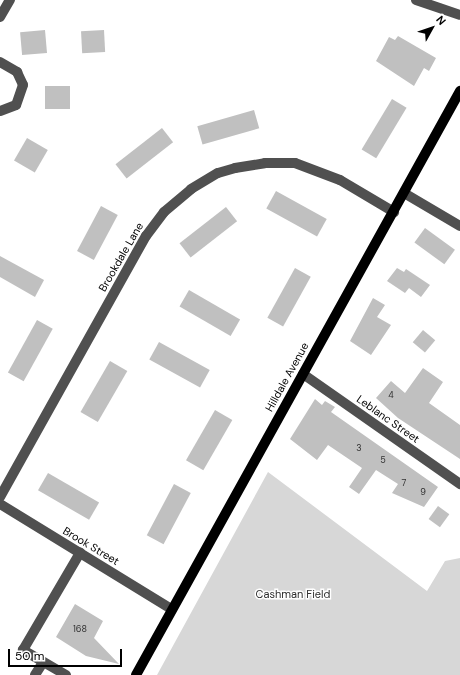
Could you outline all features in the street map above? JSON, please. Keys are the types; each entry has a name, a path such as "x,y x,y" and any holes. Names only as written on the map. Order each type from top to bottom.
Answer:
{"main road":[{"name":"Hilldale Avenue","path":"136,675 170,608 394,212 460,91"}],"street":[{"path":"0,17 10,0"},
{"path":"416,0 460,15"},
{"path":"0,62 17,72 23,85 16,105 0,111"},
{"name":"Brookdale Lane","path":"0,496 146,236 164,212 191,189 218,173 235,168 265,163 295,163 340,180 394,212"},
{"path":"404,193 460,226"},
{"name":"Leblanc Street","path":"303,374 460,484"},
{"name":"Brook Street","path":"0,504 170,608"},
{"path":"66,675 23,650 80,553"},
{"path":"35,675 43,662"}],"green space":[{"name":"Cashman Field","path":"268,472 427,591 445,561 460,558 460,675 157,675"}],"building":[{"path":"45,30 47,53 22,55 20,32"},
{"path":"104,30 105,52 82,53 81,31"},
{"path":"398,36 436,58 429,71 424,68 414,86 376,61 389,37 395,40"},
{"path":"45,86 70,86 70,109 45,109"},
{"path":"392,99 407,108 376,158 362,150"},
{"path":"254,110 259,128 203,145 197,126"},
{"path":"162,128 173,142 127,179 116,164"},
{"path":"27,138 48,150 35,173 14,161"},
{"path":"276,191 327,219 317,237 266,208"},
{"path":"101,206 118,215 94,260 77,251"},
{"path":"226,207 237,221 191,258 180,243"},
{"path":"425,228 455,250 444,264 414,243"},
{"path":"0,256 44,280 35,297 0,277"},
{"path":"295,268 311,277 283,327 267,318"},
{"path":"397,268 404,272 406,269 430,285 421,297 409,288 405,293 387,281"},
{"path":"189,290 240,320 231,336 180,306"},
{"path":"373,298 385,305 377,317 391,325 371,355 350,341"},
{"path":"37,320 53,329 24,381 8,372"},
{"path":"423,330 435,340 425,353 413,342"},
{"path":"159,342 210,370 200,388 149,359"},
{"path":"110,361 127,371 98,422 81,412"},
{"path":"423,368 443,382 429,403 460,425 460,459 398,418 376,398 391,381 405,393"},
{"path":"315,399 322,405 325,401 335,407 331,412 438,487 424,507 392,493 398,484 376,470 359,494 349,487 362,468 328,445 317,460 290,439"},
{"path":"215,410 232,420 203,470 186,460"},
{"path":"48,473 99,502 89,520 38,490"},
{"path":"174,484 191,493 164,544 147,535"},
{"path":"438,506 449,514 440,527 429,519"},
{"path":"75,604 103,621 94,638 119,664 86,656 56,637"}]}
